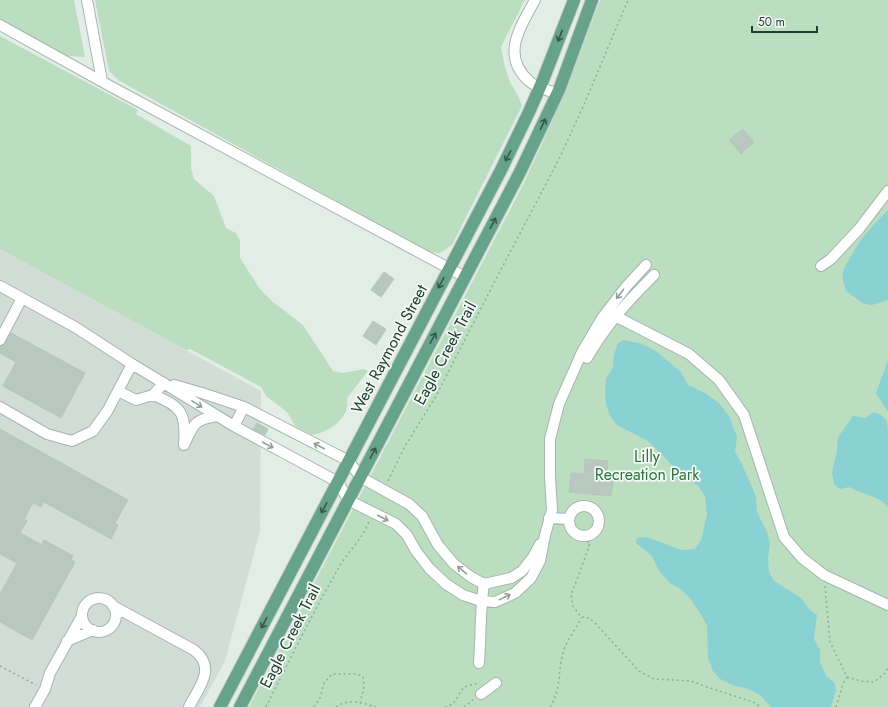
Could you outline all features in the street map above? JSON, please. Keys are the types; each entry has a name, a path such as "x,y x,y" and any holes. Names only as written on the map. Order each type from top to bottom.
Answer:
{"main road":[{"name":"West Raymond Street","path":"220,707 510,152 540,87 574,0"},
{"path":"240,707 520,172 557,94 592,0"}],"street":[{"path":"87,0 102,81"},
{"path":"535,0 518,33 514,49 516,62 529,82 557,94"},
{"path":"0,25 465,277"},
{"path":"821,266 831,259 859,229 888,191"},
{"path":"0,286 75,326 132,364 234,426 338,482 348,500 396,524 407,535 416,551 429,568 446,584 463,595 481,601 495,602 515,592 531,578 540,561 552,510 550,439 559,404 582,352 602,318 626,287 646,265"},
{"path":"559,404 601,334 630,299 654,275"},
{"path":"0,340 22,298"},
{"path":"616,316 689,354 719,380 744,415 784,537 802,558 824,575 888,605"},
{"path":"0,407 47,434 72,441 93,431 108,410 132,364"},
{"path":"118,391 136,400 153,395 164,383"},
{"path":"164,383 202,392 244,407 349,461 360,477 409,504 422,516 438,545 454,564 470,577 484,584 510,578 522,571 533,557 545,535"},
{"path":"153,395 167,400 180,411 185,424 184,445 194,425 203,418 217,416"},
{"path":"234,426 244,407"},
{"path":"588,506 592,508 596,511 600,519 597,529 589,535 576,534 572,529 569,519 570,514 577,507 588,506"},
{"path":"549,518 569,519"},
{"path":"480,663 482,614 481,601 484,584"},
{"path":"35,707 50,672 82,616 85,606 94,599 105,599 113,606 194,650 202,657 206,666 204,677 188,707"},
{"path":"82,616 86,624 92,630 98,632 108,629 116,619 113,606"},
{"path":"116,619 134,617"},
{"path":"67,641 92,630"},
{"path":"481,694 496,683"}],"path":[{"name":"Eagle Creek Trail","path":"384,490 404,448 436,396 558,161 583,107 628,0"},
{"name":"Eagle Creek Trail","path":"266,707 343,559 368,526 372,512"},
{"path":"581,618 572,606 571,595 589,547 589,535"},
{"path":"589,535 589,547"},
{"path":"824,575 830,642 847,678"},
{"path":"550,707 557,693 563,652 581,618"},
{"path":"581,618 589,618 595,622 639,671 654,679 691,681 756,703 760,707"},
{"path":"0,666 44,689"},
{"path":"847,678 874,682 885,673 888,668"},
{"path":"314,707 320,698 324,683 332,674 358,674 363,677 364,688 360,702"},
{"path":"836,707 843,684 847,678"},
{"path":"445,707 453,704 464,688 478,683"},
{"path":"464,707 481,694"},
{"path":"336,707 343,702 360,702 376,707"}],"shaded area":[{"path":"0,249 261,391 260,531 225,661 200,707 0,707"}],"green space":[{"path":"0,0 74,0 85,57 66,56 0,20"},
{"path":"95,0 525,0 501,47 510,82 522,106 452,245 440,253 428,252 118,80 109,71"},
{"name":"Lilly Recreation Park","path":"600,0 888,0 888,707 249,707 523,185 566,91"},
{"path":"0,36 138,110 136,114 191,146 191,168 194,179 214,196 226,228 236,233 240,240 240,258 260,289 273,302 303,325 333,371 343,373 364,369 368,371 347,398 345,412 337,423 332,427 312,435 295,426 287,412 266,396 261,387 190,349 186,350 0,249"}],"water":[{"path":"888,210 888,300 872,305 864,304 846,291 842,277 844,268 860,241"},
{"path":"624,340 642,344 656,351 681,372 688,385 705,393 719,403 729,416 737,437 735,452 742,464 756,497 757,512 767,532 770,543 768,558 769,572 774,581 801,598 810,610 817,615 814,639 820,650 820,662 826,676 834,682 836,690 831,707 771,707 760,695 746,688 735,686 720,679 713,671 708,658 707,626 702,616 689,597 679,588 670,583 659,571 652,556 636,543 637,538 646,537 682,550 695,549 701,540 707,515 705,496 699,487 674,467 648,441 617,425 610,416 606,403 606,379 613,367 614,354 618,343"},
{"path":"888,360 888,412 876,393"},
{"path":"874,412 881,415 887,421 888,507 875,497 849,487 840,489 834,484 832,473 838,437 853,416 865,418"}],"building":[{"path":"743,129 754,142 741,154 729,140"},
{"path":"384,272 394,279 381,297 371,290"},
{"path":"373,321 386,329 376,345 363,336"},
{"path":"11,333 85,373 61,418 3,386 16,362 0,353 0,346 6,343"},
{"path":"257,423 268,429 265,435 253,429"},
{"path":"0,429 128,500 115,523 118,525 111,539 44,502 41,507 33,503 24,519 27,521 20,533 42,545 44,540 73,556 71,560 75,562 32,640 0,622 0,594 17,563 0,554"},
{"path":"585,459 608,461 606,481 613,482 611,496 569,492 571,473 584,474"}]}
